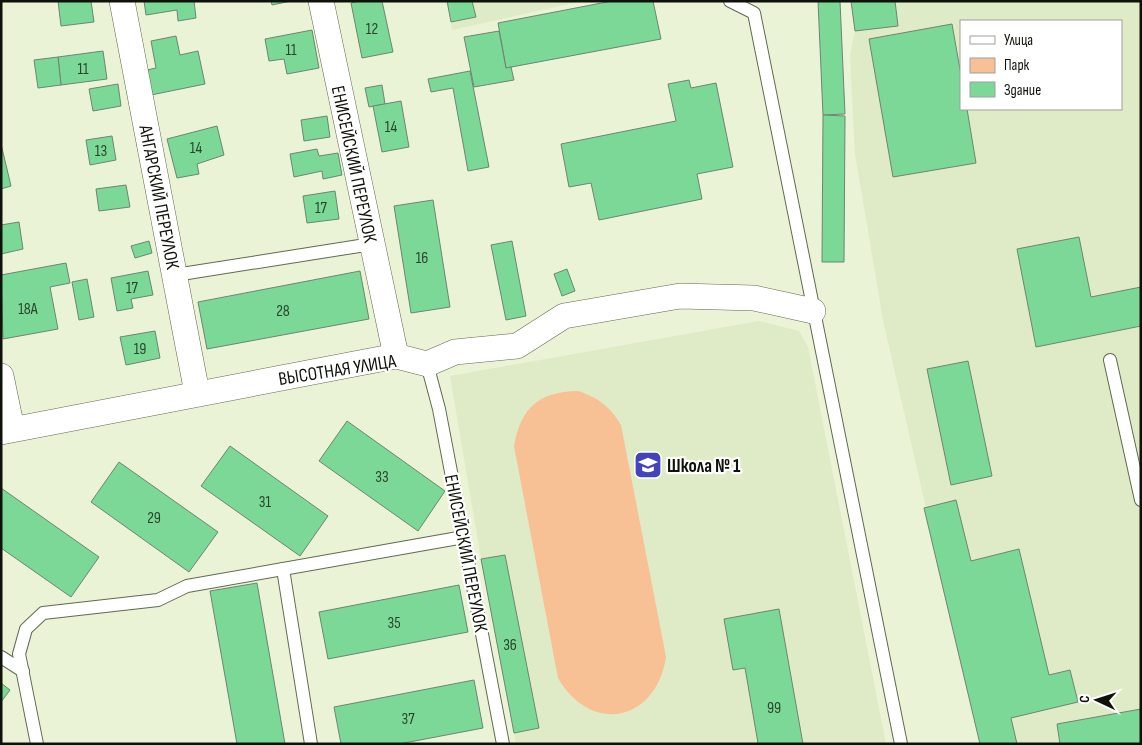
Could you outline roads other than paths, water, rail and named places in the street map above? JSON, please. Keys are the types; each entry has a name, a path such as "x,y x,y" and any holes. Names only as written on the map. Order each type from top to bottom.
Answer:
{"street":[{"name":"АНГАРСКИЙ ПЕРЕУЛОК","path":"122,1 197,393"},
{"name":"ЕНИСЕЙСКИЙ ПЕРЕУЛОК","path":"321,1 396,356"},
{"path":"427,364 456,352 517,346 564,316 680,296 754,298 813,311"},
{"name":"ВЫСОТНАЯ УЛИЦА","path":"7,430 396,356 427,364"},
{"path":"1,376 7,430"}],"lane":[{"path":"730,1 754,13 901,744"},
{"path":"175,275 372,244"},
{"path":"1110,360 1141,500"},
{"name":"ЕНИСЕЙСКИЙ ПЕРЕУЛОК","path":"427,364 439,409 503,744"},
{"path":"37,744 20,654 26,629 43,613 158,600 187,586 464,538"},
{"path":"283,569 311,744"},
{"path":"1,657 23,671"}],"place":[{"name":"Школа № 1","path":"648,465"}]}
